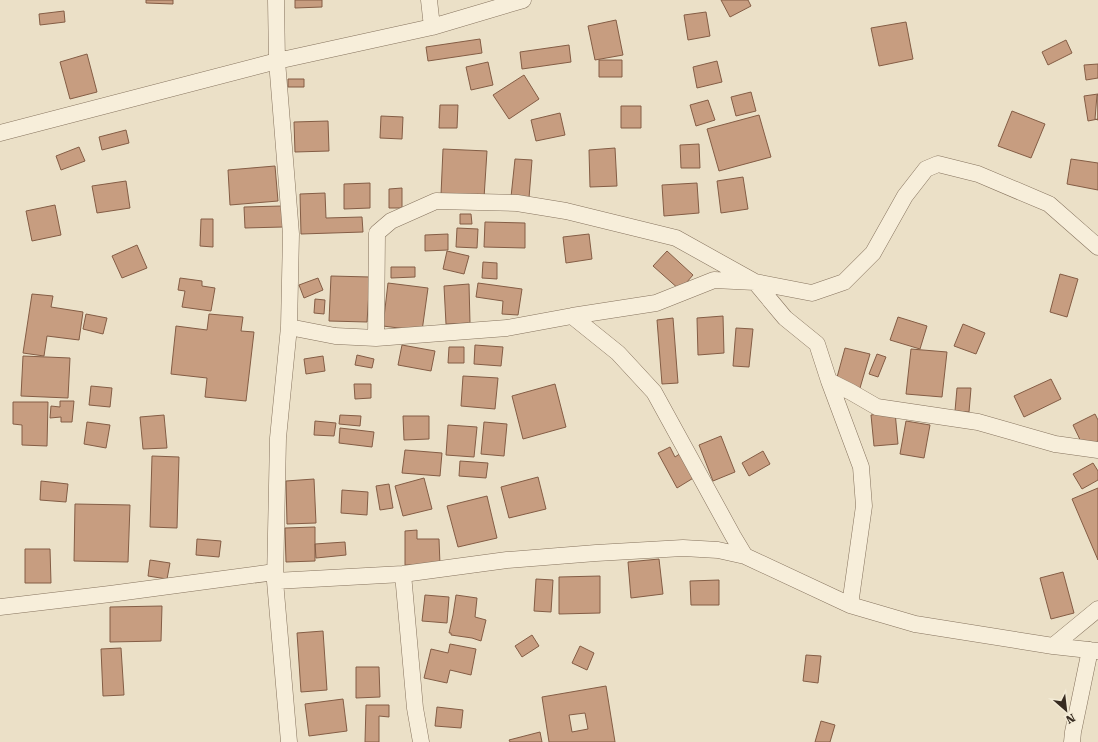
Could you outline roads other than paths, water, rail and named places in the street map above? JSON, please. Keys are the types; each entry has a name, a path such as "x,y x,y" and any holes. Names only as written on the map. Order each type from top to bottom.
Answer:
{"street":[{"path":"276,0 277,61 291,234 289,327 278,438 275,576 289,742"},
{"path":"430,0 432,27"},
{"path":"0,133 277,61 432,27 523,0"},
{"path":"289,327 335,336 376,338 506,328 656,303 714,280 755,282 812,293 844,282 873,253 905,196 926,168 938,164 978,174 1048,204 1098,247"},
{"path":"376,338 377,233 391,221 436,201 517,203 566,211 676,238 755,282 785,318 817,344 861,467 864,506 850,604"},
{"path":"572,316 618,353 654,392 745,556"},
{"path":"829,381 877,407 978,422 1055,444 1098,450"},
{"path":"0,607 275,576 403,574 507,560 596,553 684,548 718,550 745,556 850,604 915,624 1053,646 1094,650 1073,732 1072,742"},
{"path":"403,574 415,708 421,742"},
{"path":"1053,646 1098,610"}]}
